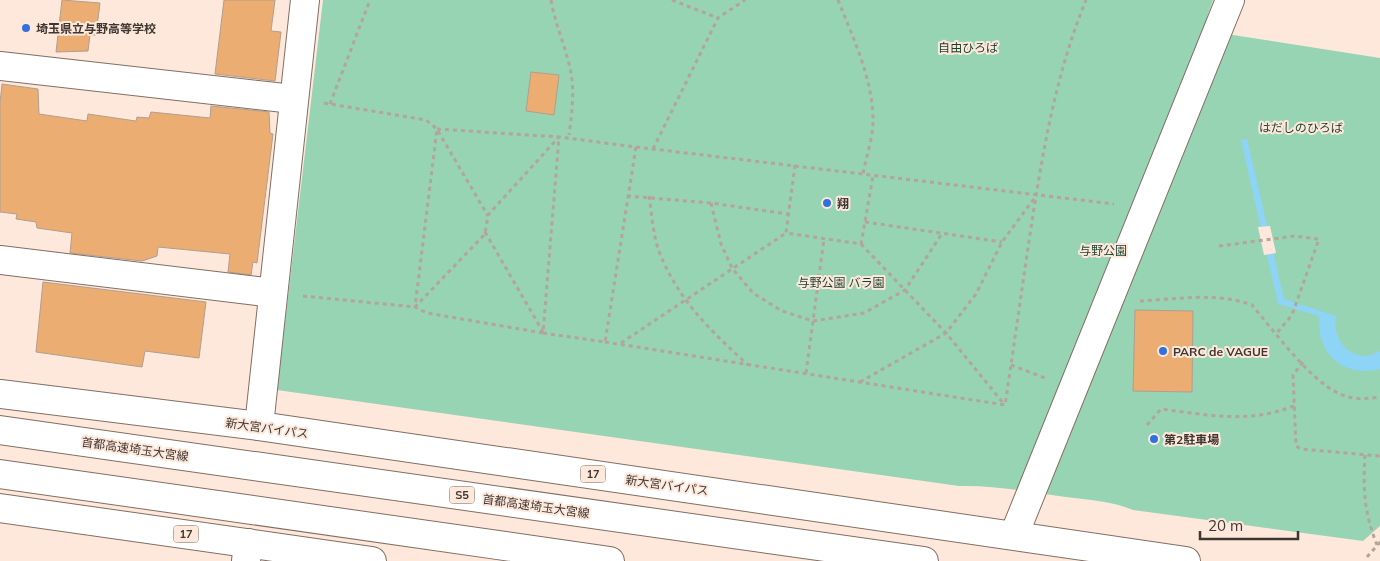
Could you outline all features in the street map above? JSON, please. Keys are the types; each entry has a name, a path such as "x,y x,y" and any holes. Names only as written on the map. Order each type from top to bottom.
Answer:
{"main road":[{"path":"259,426 305,0"},
{"path":"1014,535 1230,0"},
{"path":"0,66 293,99"},
{"path":"0,260 273,293"},
{"name":"新大宮バイパス","path":"0,394 259,426 1186,561"},
{"name":"首都高速埼玉大宮線","path":"0,430 924,561"},
{"path":"0,474 610,561"},
{"name":"17","path":"0,508 247,552 372,561"}],"path":[{"path":"330,104 370,0"},
{"path":"551,0 554,21 570,68 574,100 569,135"},
{"path":"672,0 718,18"},
{"path":"653,149 718,18 745,0"},
{"path":"838,0 855,42 868,87 873,122 863,174"},
{"path":"1005,405 1036,195 1055,92 1072,34 1086,0"},
{"path":"293,99 426,120 437,129 488,215"},
{"path":"437,129 559,137 1106,203"},
{"path":"415,307 437,129"},
{"path":"415,307 485,234 488,215 559,137"},
{"path":"544,333 559,137"},
{"path":"606,342 626,196 636,147"},
{"path":"786,232 795,165"},
{"path":"861,244 873,176"},
{"path":"860,382 946,333 976,294 1002,242 1036,195"},
{"path":"626,196 649,196 788,214"},
{"path":"649,196 659,252 684,301 715,335 748,365"},
{"path":"711,203 721,244 732,268 753,292 782,311 813,321 864,313 905,290 943,232"},
{"path":"865,222 1002,242"},
{"path":"620,343 786,232 861,244 946,333 1005,405"},
{"path":"485,234 544,333"},
{"path":"1219,246 1295,236 1319,239 1295,310 1290,320 1276,334"},
{"path":"806,373 824,239"},
{"path":"273,293 415,307 427,313 544,333 620,343 1005,405"},
{"path":"1109,302 1210,298 1239,300 1252,305 1276,334 1325,386 1340,394 1354,398 1380,398"},
{"path":"1302,362 1293,375 1296,446 1301,449 1380,456"},
{"path":"1147,425 1161,409 1252,418 1276,413 1294,406"},
{"path":"1365,455 1362,490 1369,526 1377,546"},
{"path":"1367,557 1380,542"}],"green space":[{"name":"与野公園","path":"323,0 1213,0 1207,17 1233,35 1380,58 1380,526 1363,541 1133,510 1091,500 999,488 959,486 277,390"}],"water":[{"path":"1247,139 1284,299 1336,316 1335,326 1341,342 1347,349 1362,356 1380,351 1380,369 1366,371 1354,370 1343,366 1327,352 1322,342 1319,330 1319,316 1278,304 1241,140"}],"pier":[{"path":"1270,226 1276,253 1264,255 1258,227"}],"building":[{"path":"62,0 100,3 96,35 90,35 88,51 56,52"},
{"path":"224,0 275,0 271,31 281,32 275,81 215,74"},
{"path":"531,72 559,75 554,115 526,111"},
{"path":"2,84 38,89 39,114 87,121 88,114 136,121 137,117 149,118 151,112 210,118 211,106 269,112 270,133 273,134 257,263 253,262 251,275 228,272 230,254 158,247 157,256 142,261 70,253 72,233 37,228 36,222 16,219 17,214 0,212 0,103"},
{"path":"43,282 206,302 199,358 145,351 142,367 36,352"},
{"name":"PARC de VAGUE","path":"1135,310 1193,311 1192,392 1133,391"}],"place":[{"name":"埼玉県立与野高等学校","path":"26,28"},
{"name":"翔","path":"827,203"},
{"name":"PARC de VAGUE","path":"1163,351"},
{"name":"第2駐車場","path":"1154,439"}],"park label":[{"name":"自由ひろば","path":"968,47"},
{"name":"はだしのひろば","path":"1301,127"},
{"name":"与野公園 バラ園","path":"841,282"}]}
